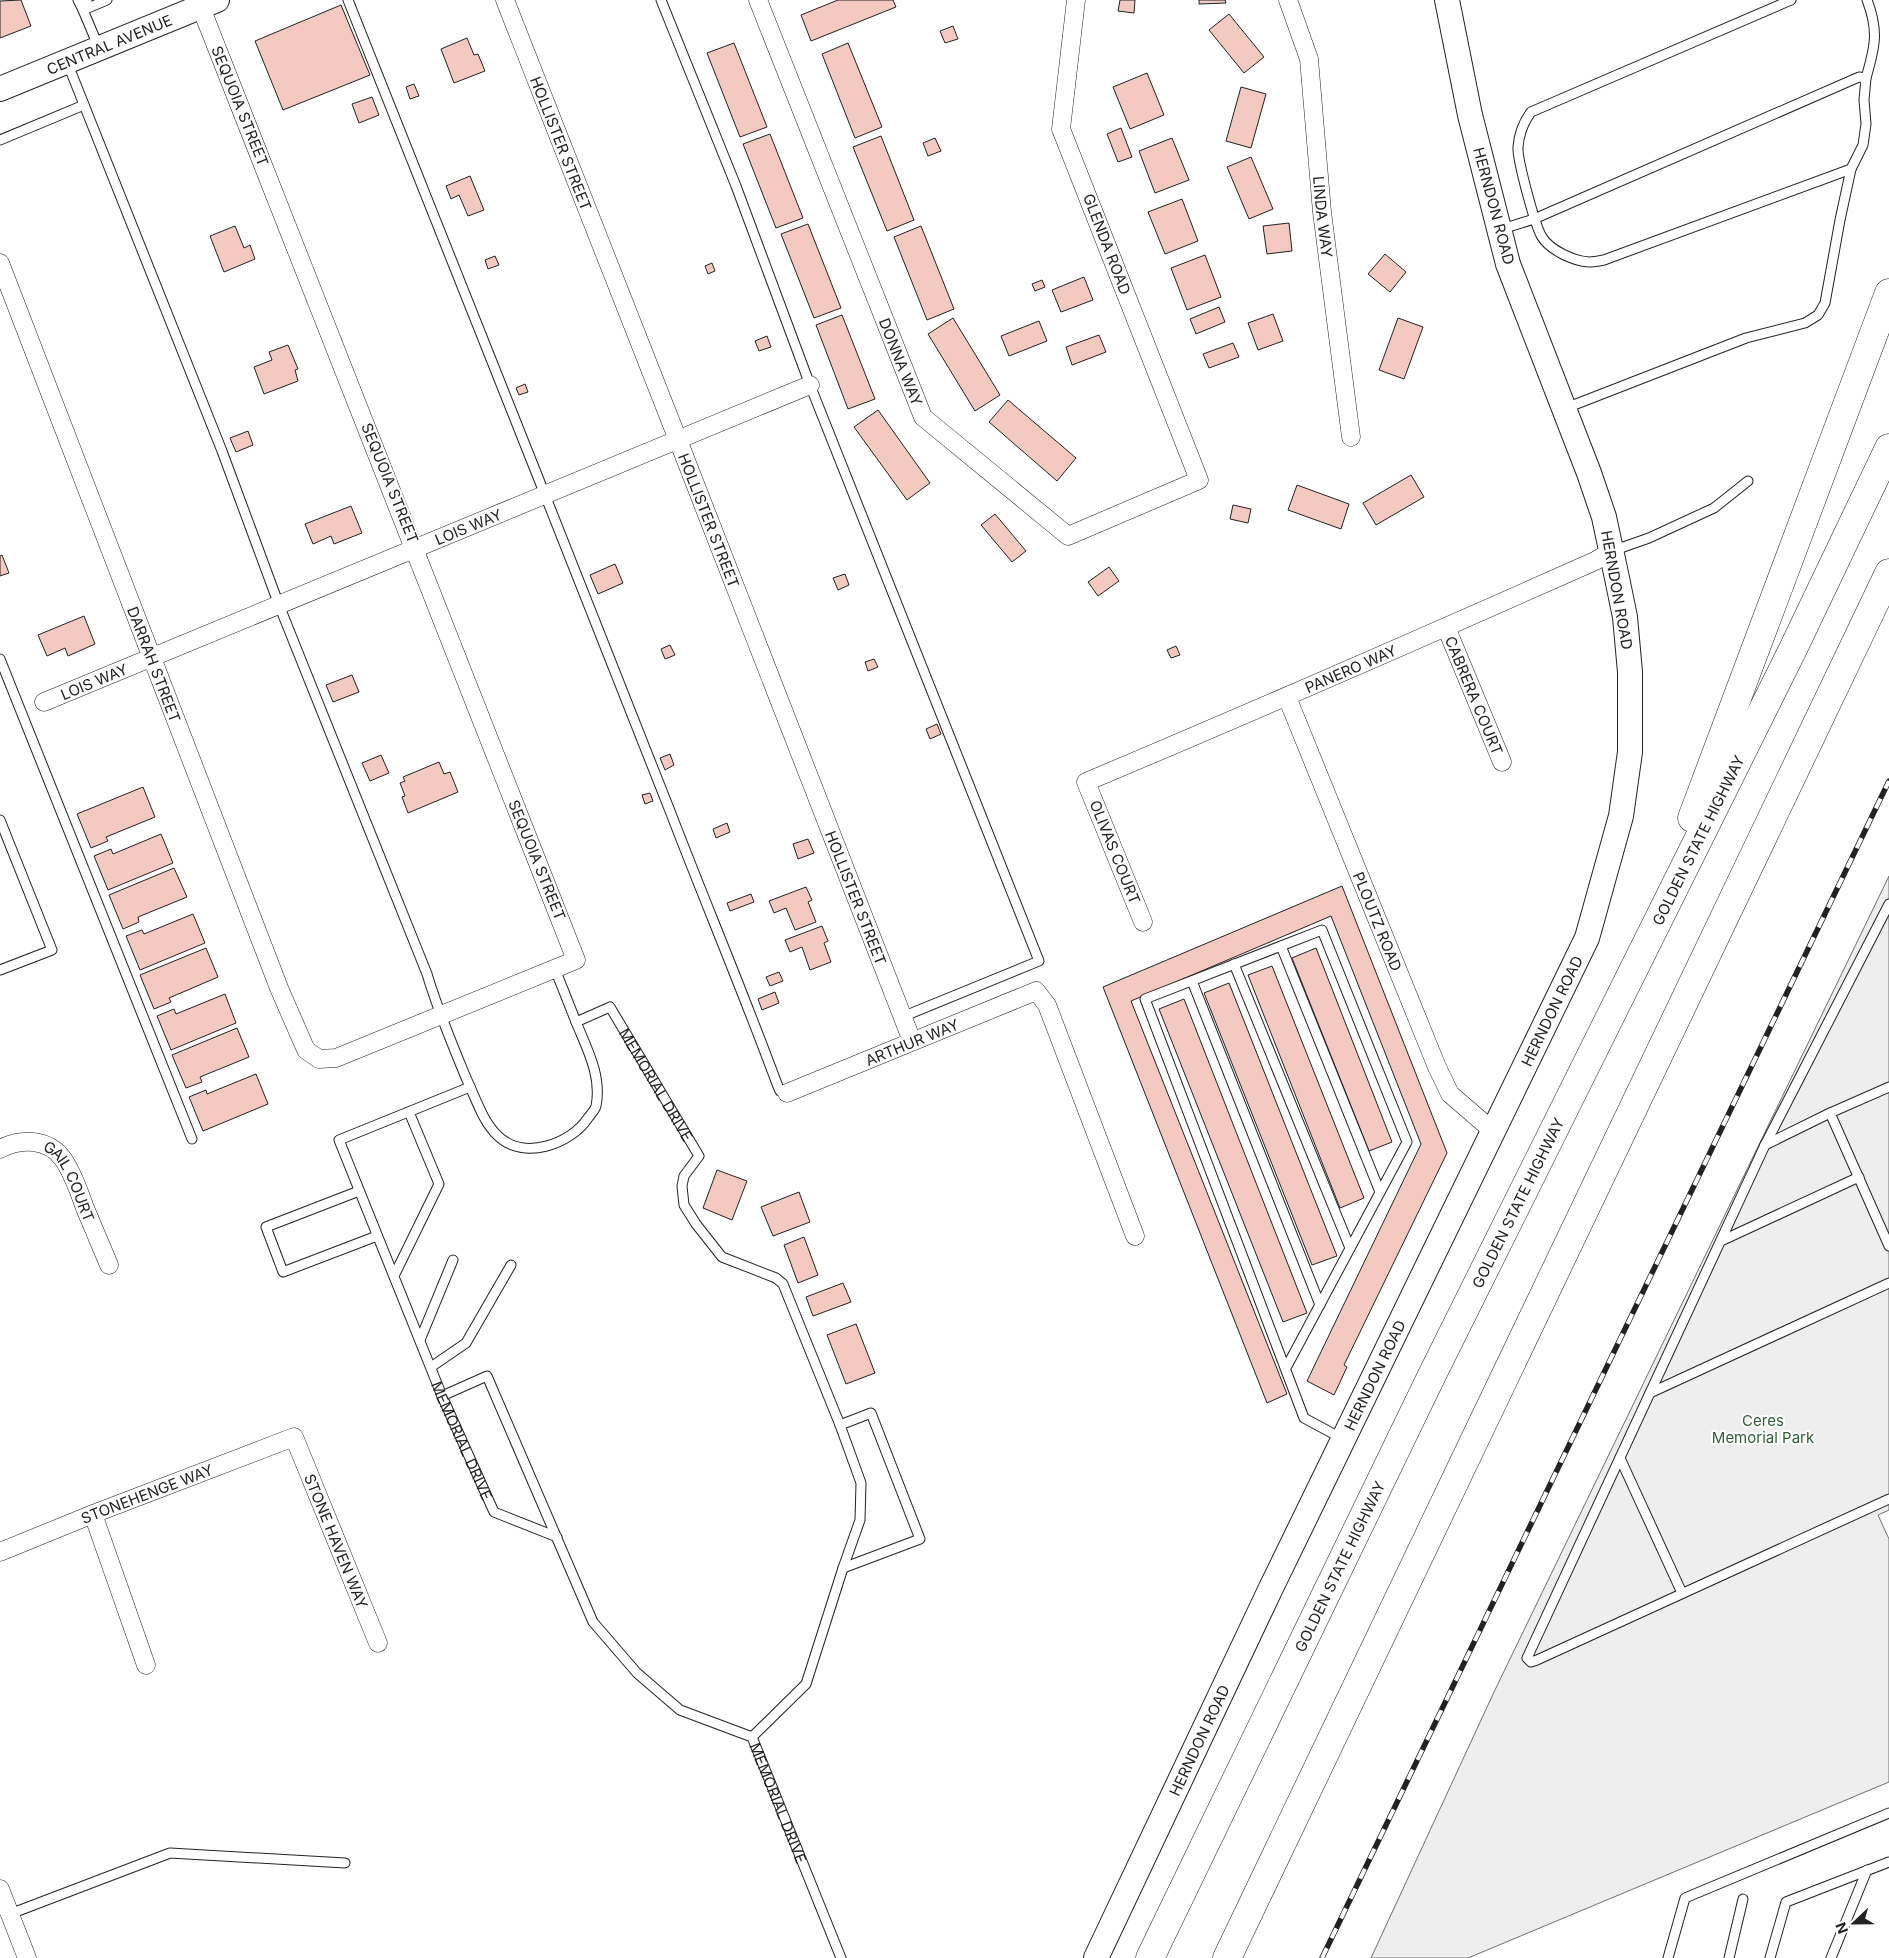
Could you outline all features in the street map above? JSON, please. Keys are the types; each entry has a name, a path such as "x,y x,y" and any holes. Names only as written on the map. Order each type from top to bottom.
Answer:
{"highway":[{"path":"1638,960 1889,293"},
{"name":"GOLDEN STATE HIGHWAY","path":"1150,1958 1431,1378 1793,649 1889,448"},
{"path":"1227,1958 1889,573"}],"street":[{"name":"HOLLISTER STREET","path":"505,0 912,1041"},
{"name":"DONNA WAY","path":"758,0 923,417 1068,536 1199,480"},
{"name":"GLENDA ROAD","path":"1076,0 1062,129 1199,480"},
{"name":"LINDA WAY","path":"1288,0 1309,60 1322,212 1351,437"},
{"name":"HERNDON ROAD","path":"1096,1958 1270,1590 1587,938 1622,816 1630,752 1630,672 1625,617 1612,551 1604,517 1589,473 1508,264 1470,116 1447,0"},
{"name":"CENTRAL AVENUE","path":"0,89 99,49 205,2"},
{"name":"SEQUOIA STREET","path":"205,2 576,960 555,969"},
{"name":"DARRAH STREET","path":"0,263 279,988 306,1050 319,1059 336,1058 439,1015"},
{"name":"LOIS WAY","path":"44,702 810,385"},
{"name":"PANERO WAY","path":"1086,782 1446,628 1595,562 1612,551"},
{"name":"CABRERA COURT","path":"1446,628 1502,762"},
{"name":"PLOUTZ ROAD","path":"1287,697 1437,1067 1450,1094 1494,1130"},
{"name":"OLIVAS COURT","path":"1086,782 1143,922"},
{"path":"439,1015 555,969"},
{"name":"ARTHUR WAY","path":"788,1093 1036,991 1047,1005 1135,1236"},
{"name":"GAIL COURT","path":"0,1149 11,1144 29,1141 38,1142 59,1154 72,1176 109,1265"},
{"name":"STONEHENGE WAY","path":"0,1552 92,1514 294,1437"},
{"name":"STONE HAVEN WAY","path":"294,1437 378,1643"},
{"path":"92,1514 146,1665"},
{"path":"0,1890 27,1958"}],"lane":[{"path":"78,0 99,49"},
{"path":"83,10 87,0"},
{"path":"83,10 107,0"},
{"path":"348,0 743,992 777,1084 780,1091 788,1093"},
{"path":"661,0 736,186 810,385 1039,961 902,1017"},
{"path":"1791,0 1531,112 1521,126 1518,149 1534,218 1542,237 1553,248 1569,257 1587,262 1604,260 1851,169"},
{"path":"1564,409 1746,338 1805,323 1818,315 1825,303 1851,169 1863,145 1866,124 1864,100 1866,78 1875,46 1874,18 1867,0"},
{"path":"67,62 215,433 279,605 427,974 439,1015 486,1122 499,1138 513,1145 529,1149 564,1140 583,1126 596,1108 598,1083 591,1059 555,969"},
{"path":"1499,230 1534,218 1859,77 1866,78"},
{"path":"0,140 84,106"},
{"path":"1612,551 1649,538 1714,508 1748,481"},
{"path":"0,659 192,1139"},
{"path":"0,820 52,950 0,970"},
{"path":"1889,904 1765,1145 1527,1658 1531,1662 1537,1660 1889,1498"},
{"path":"1286,1368 1407,1142 1322,930 1145,999 1304,1418 1344,1440"},
{"path":"1281,946 1380,1192"},
{"path":"1234,964 1350,1248"},
{"path":"1192,981 1320,1305"},
{"name":"MEMORIAL DRIVE","path":"576,1022 610,1007 700,1156 684,1176 682,1186 684,1205 696,1224 722,1257 770,1275 783,1284 840,1425"},
{"name":"MEMORIAL DRIVE","path":"470,1087 339,1140 442,1396 494,1512 557,1537 593,1622 637,1673 680,1710 752,1737 841,1958"},
{"path":"1765,1145 1889,1087"},
{"path":"394,1276 438,1184 409,1112"},
{"path":"1830,1113 1889,1246"},
{"path":"1721,1240 1859,1177"},
{"path":"359,1192 266,1227 283,1272 378,1236"},
{"path":"420,1340 453,1260"},
{"path":"431,1367 466,1343 511,1265"},
{"path":"1650,1393 1889,1283"},
{"path":"442,1396 487,1376 557,1537"},
{"path":"752,1737 806,1684 843,1568 860,1520 861,1483 840,1425 871,1413 920,1539 843,1568"},
{"path":"1620,1458 1682,1594"},
{"path":"1668,1958 1685,1898 1889,1813"},
{"path":"10,1914 170,1853 345,1863"},
{"path":"1770,1958 1786,1902 1889,1862"},
{"path":"1831,1958 1867,1870"},
{"path":"1729,1958 1743,1899"}],"green space":[{"name":"Ceres Memorial Park","path":"1889,876 1889,1510 1878,1515 1889,1539 1889,1782 1468,1958 1371,1958 1494,1692"}],"building":[{"path":"21,0 31,26 0,38 0,1"},
{"path":"838,0 893,0 896,7 811,41 801,15"},
{"path":"1120,0 1135,0 1134,13 1118,11"},
{"path":"1199,0 1225,0 1226,3 1199,4"},
{"path":"341,5 370,75 283,110 255,41"},
{"path":"1229,14 1264,57 1244,73 1209,30"},
{"path":"953,26 958,39 945,43 940,31"},
{"path":"467,38 474,55 478,54 485,71 454,83 441,49"},
{"path":"734,43 767,127 740,137 707,53"},
{"path":"848,43 882,127 855,138 822,54"},
{"path":"1147,73 1164,115 1130,129 1113,87"},
{"path":"414,84 419,96 410,99 406,87"},
{"path":"1241,87 1266,94 1251,148 1226,141"},
{"path":"372,97 379,115 359,123 352,104"},
{"path":"1121,128 1132,157 1118,162 1107,134"},
{"path":"770,134 803,218 776,228 743,144"},
{"path":"881,136 914,220 887,231 853,147"},
{"path":"935,138 941,151 928,156 923,143"},
{"path":"1172,138 1189,180 1155,193 1139,151"},
{"path":"1251,157 1273,209 1249,219 1227,167"},
{"path":"470,176 484,210 468,216 459,195 451,199 446,186"},
{"path":"1182,199 1198,241 1165,254 1148,212"},
{"path":"1289,223 1292,251 1267,254 1263,226"},
{"path":"808,224 841,308 814,318 781,234"},
{"path":"235,226 244,248 250,245 255,259 224,272 210,236"},
{"path":"921,226 954,309 927,320 894,237"},
{"path":"1385,254 1406,272 1390,292 1368,274"},
{"path":"1205,255 1221,297 1187,310 1171,268"},
{"path":"495,256 499,265 488,269 485,260"},
{"path":"712,263 715,271 708,274 705,266"},
{"path":"1084,277 1093,300 1061,312 1052,290"},
{"path":"1042,280 1045,287 1035,291 1032,284"},
{"path":"1219,307 1225,322 1196,334 1190,319"},
{"path":"1273,314 1283,341 1258,350 1248,323"},
{"path":"842,315 875,399 848,409 816,325"},
{"path":"953,318 1000,395 975,411 928,334"},
{"path":"1398,318 1423,327 1404,379 1379,370"},
{"path":"1039,321 1047,341 1009,356 1001,336"},
{"path":"1099,335 1106,352 1072,365 1066,347"},
{"path":"767,336 771,347 759,351 755,341"},
{"path":"1233,343 1239,357 1209,368 1203,354"},
{"path":"288,345 298,369 295,370 298,381 264,394 254,367 272,360 269,352"},
{"path":"525,384 528,392 519,395 516,388"},
{"path":"1008,400 1076,458 1057,481 989,422"},
{"path":"878,410 930,483 907,500 854,427"},
{"path":"248,431 253,445 236,452 230,438"},
{"path":"1411,475 1424,497 1376,525 1363,503"},
{"path":"1297,485 1349,504 1341,529 1288,510"},
{"path":"1233,505 1251,509 1248,523 1230,519"},
{"path":"351,506 362,533 334,544 331,536 313,544 305,524"},
{"path":"995,514 1026,551 1012,562 981,525"},
{"path":"2,555 9,573 0,576 0,556"},
{"path":"615,564 623,583 598,594 590,575"},
{"path":"1109,567 1119,581 1098,596 1088,582"},
{"path":"845,574 849,585 838,590 833,578"},
{"path":"84,616 95,644 68,656 65,648 47,656 38,635"},
{"path":"670,645 675,655 665,659 661,649"},
{"path":"1176,646 1180,655 1171,658 1167,650"},
{"path":"874,659 878,667 868,671 865,662"},
{"path":"352,675 359,692 333,702 326,685"},
{"path":"937,724 941,734 930,739 926,729"},
{"path":"670,754 674,765 665,770 660,758"},
{"path":"381,755 389,773 370,781 362,763"},
{"path":"439,762 444,774 450,772 458,792 408,813 402,797 405,796 400,783 405,781 403,777"},
{"path":"143,787 155,817 106,837 108,841 91,848 77,814"},
{"path":"650,793 653,801 645,804 642,795"},
{"path":"727,823 730,832 716,838 713,829"},
{"path":"161,834 173,863 108,890 94,856 111,849 113,854"},
{"path":"808,839 814,853 798,859 793,844"},
{"path":"174,868 187,897 138,917 139,922 123,929 109,895"},
{"path":"1342,886 1447,1153 1344,1365 1347,1367 1334,1395 1307,1381 1421,1144 1331,916 1131,1001 1287,1394 1267,1403 1103,987"},
{"path":"806,887 812,900 808,902 816,922 795,930 786,908 774,913 769,901"},
{"path":"751,894 754,902 730,911 727,903"},
{"path":"193,914 205,943 140,970 126,936 142,930 144,934"},
{"path":"822,926 828,941 824,943 831,962 810,970 802,947 790,952 785,940"},
{"path":"206,948 218,977 169,998 171,1002 154,1009 140,975"},
{"path":"1316,948 1392,1142 1369,1151 1292,958"},
{"path":"1272,966 1364,1198 1340,1208 1248,975"},
{"path":"779,972 783,981 770,986 766,977"},
{"path":"1229,983 1337,1256 1312,1265 1204,993"},
{"path":"775,992 779,1003 762,1010 758,999"},
{"path":"225,994 236,1023 171,1050 157,1016 174,1009 176,1014"},
{"path":"1184,999 1307,1313 1283,1322 1159,1009"},
{"path":"237,1028 249,1057 200,1077 202,1082 186,1088 172,1055"},
{"path":"256,1074 268,1104 203,1131 189,1097 206,1090 207,1094"},
{"path":"717,1170 747,1181 732,1220 703,1208"},
{"path":"799,1192 810,1222 773,1236 761,1207"},
{"path":"804,1237 818,1275 798,1283 784,1245"},
{"path":"843,1283 851,1302 813,1316 806,1297"},
{"path":"856,1324 875,1373 846,1384 827,1335"}],"railway":[{"path":"1322,1958 1889,781"}]}
